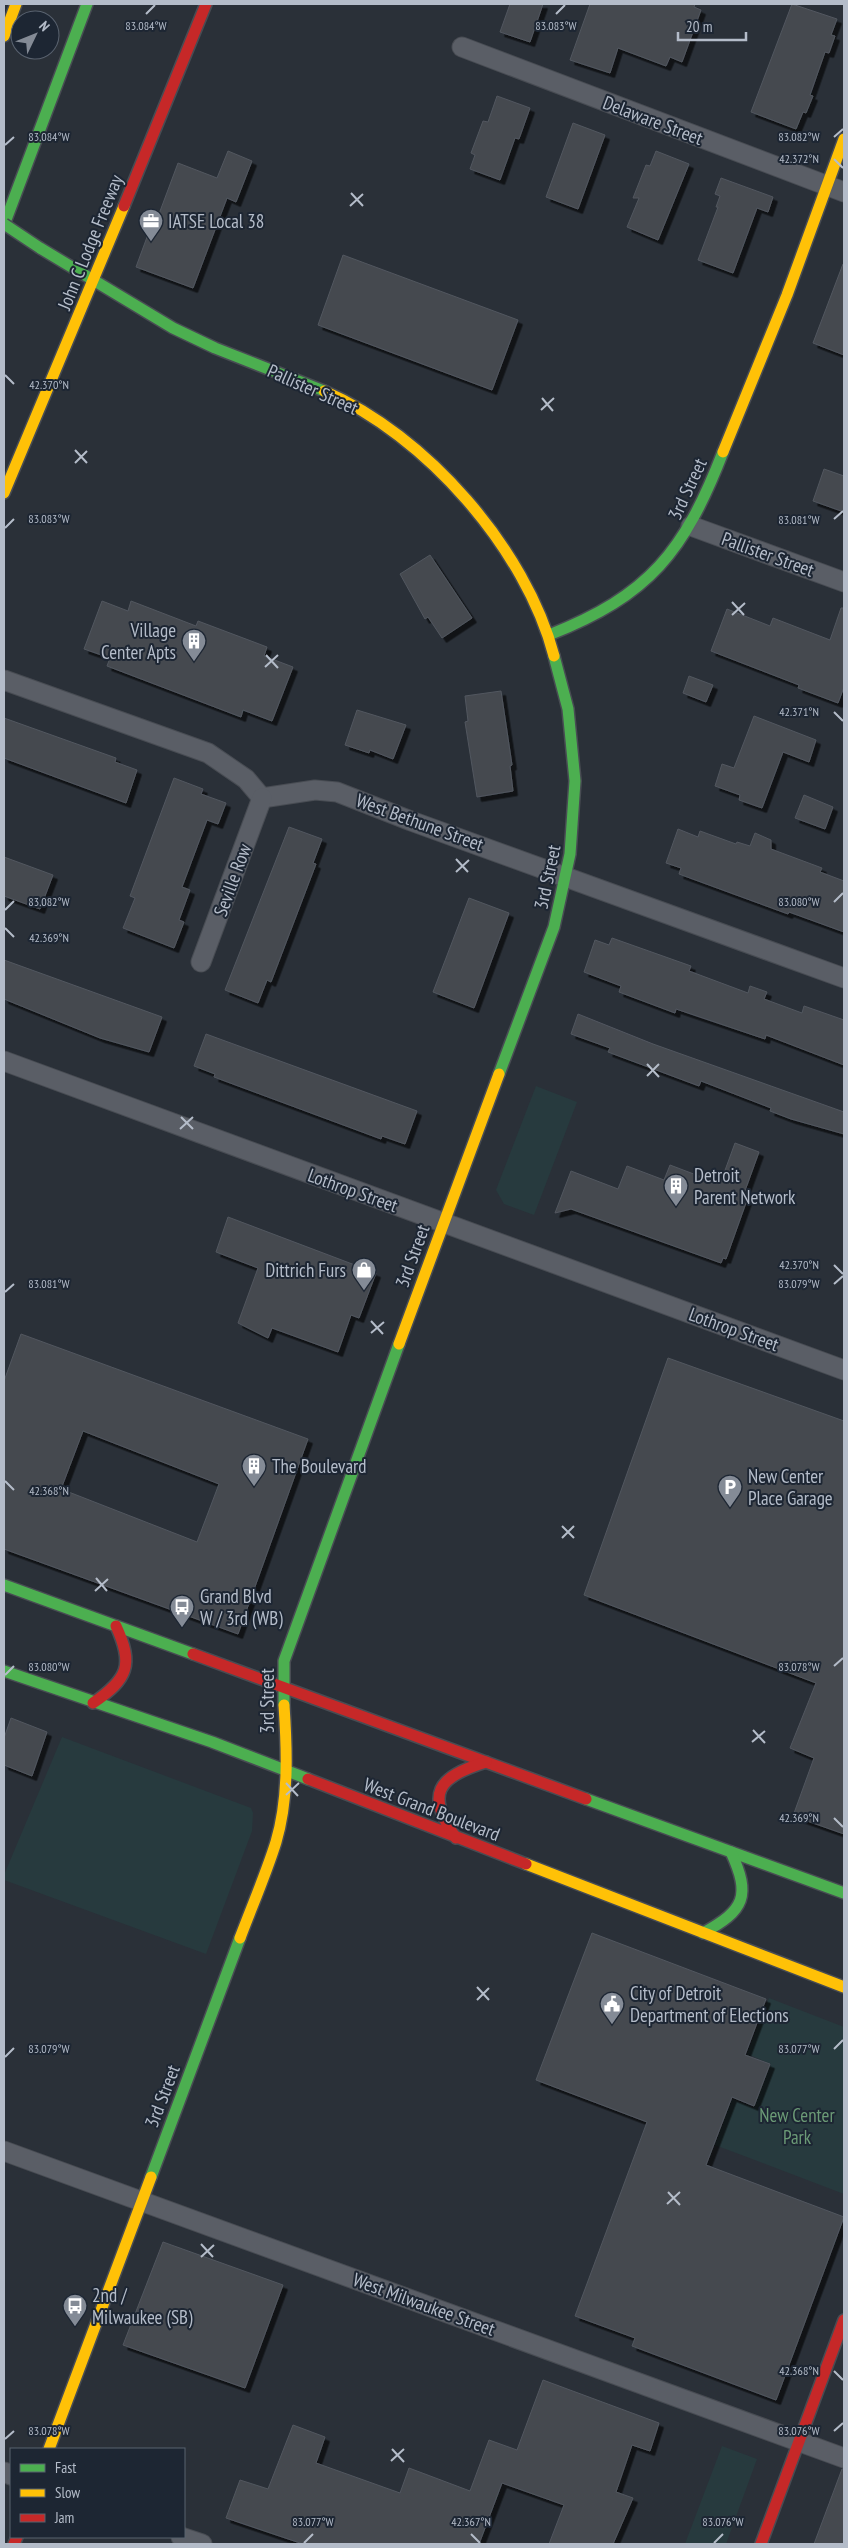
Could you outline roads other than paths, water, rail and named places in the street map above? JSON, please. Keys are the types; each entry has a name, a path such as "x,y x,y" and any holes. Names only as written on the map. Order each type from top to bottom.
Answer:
{"main road":[{"path":"4,29 16,4"},
{"path":"4,36 16,4"},
{"path":"4,225 87,4"},
{"name":"John C Lodge Freeway","path":"4,493 94,280 206,4"},
{"name":"3rd Street","path":"48,2448 276,1841 283,1808 286,1771 282,1687 284,1661 442,1223 554,927 567,878 574,817 574,747 563,683 549,634 594,617 643,584 668,558 691,526 711,483 740,406 778,316 844,139"},
{"name":"Pallister Street","path":"4,225 194,338 336,395 372,416 407,440 441,471 476,510 504,547 549,634"},
{"path":"4,1585 844,1893"},
{"path":"93,1703 112,1691 125,1675 128,1662 125,1644 116,1626"},
{"name":"West Grand Boulevard","path":"4,1671 93,1703 212,1742 844,1988"},
{"path":"456,1838 444,1822 440,1810 438,1799 442,1786 450,1776 465,1767 486,1762"},
{"path":"703,1933 724,1923 740,1906 745,1889 742,1872 731,1852"},
{"path":"761,2544 844,2320"}],"street":[{"name":"Delaware Street","path":"462,47 844,192"},
{"name":"Pallister Street","path":"691,526 844,582"},
{"path":"4,680 208,753 246,779 262,798"},
{"name":"West Bethune Street","path":"262,798 315,790 336,792 844,978"},
{"name":"Seville Row","path":"201,962 262,798"},
{"name":"Lothrop Street","path":"4,1061 844,1370"},
{"name":"West Milwaukee Street","path":"4,2151 844,2458"},
{"path":"184,2538 202,2544"}],"place":[{"name":"IATSE Local 38","path":"151,242"},
{"name":"Village Center Apts","path":"194,662"},
{"name":"Detroit Parent Network","path":"676,1207"},
{"name":"Dittrich Furs","path":"364,1291"},
{"name":"The Boulevard","path":"254,1487"},
{"name":"New Center Place Garage","path":"730,1508"},
{"name":"Grand Blvd W / 3rd (WB)","path":"182,1628"},
{"name":"City of Detroit Department of Elections","path":"612,2025"},
{"name":"2nd / Milwaukee (SB)","path":"75,2327"}],"park label":[{"name":"New Center Park","path":"797,2126"}]}
